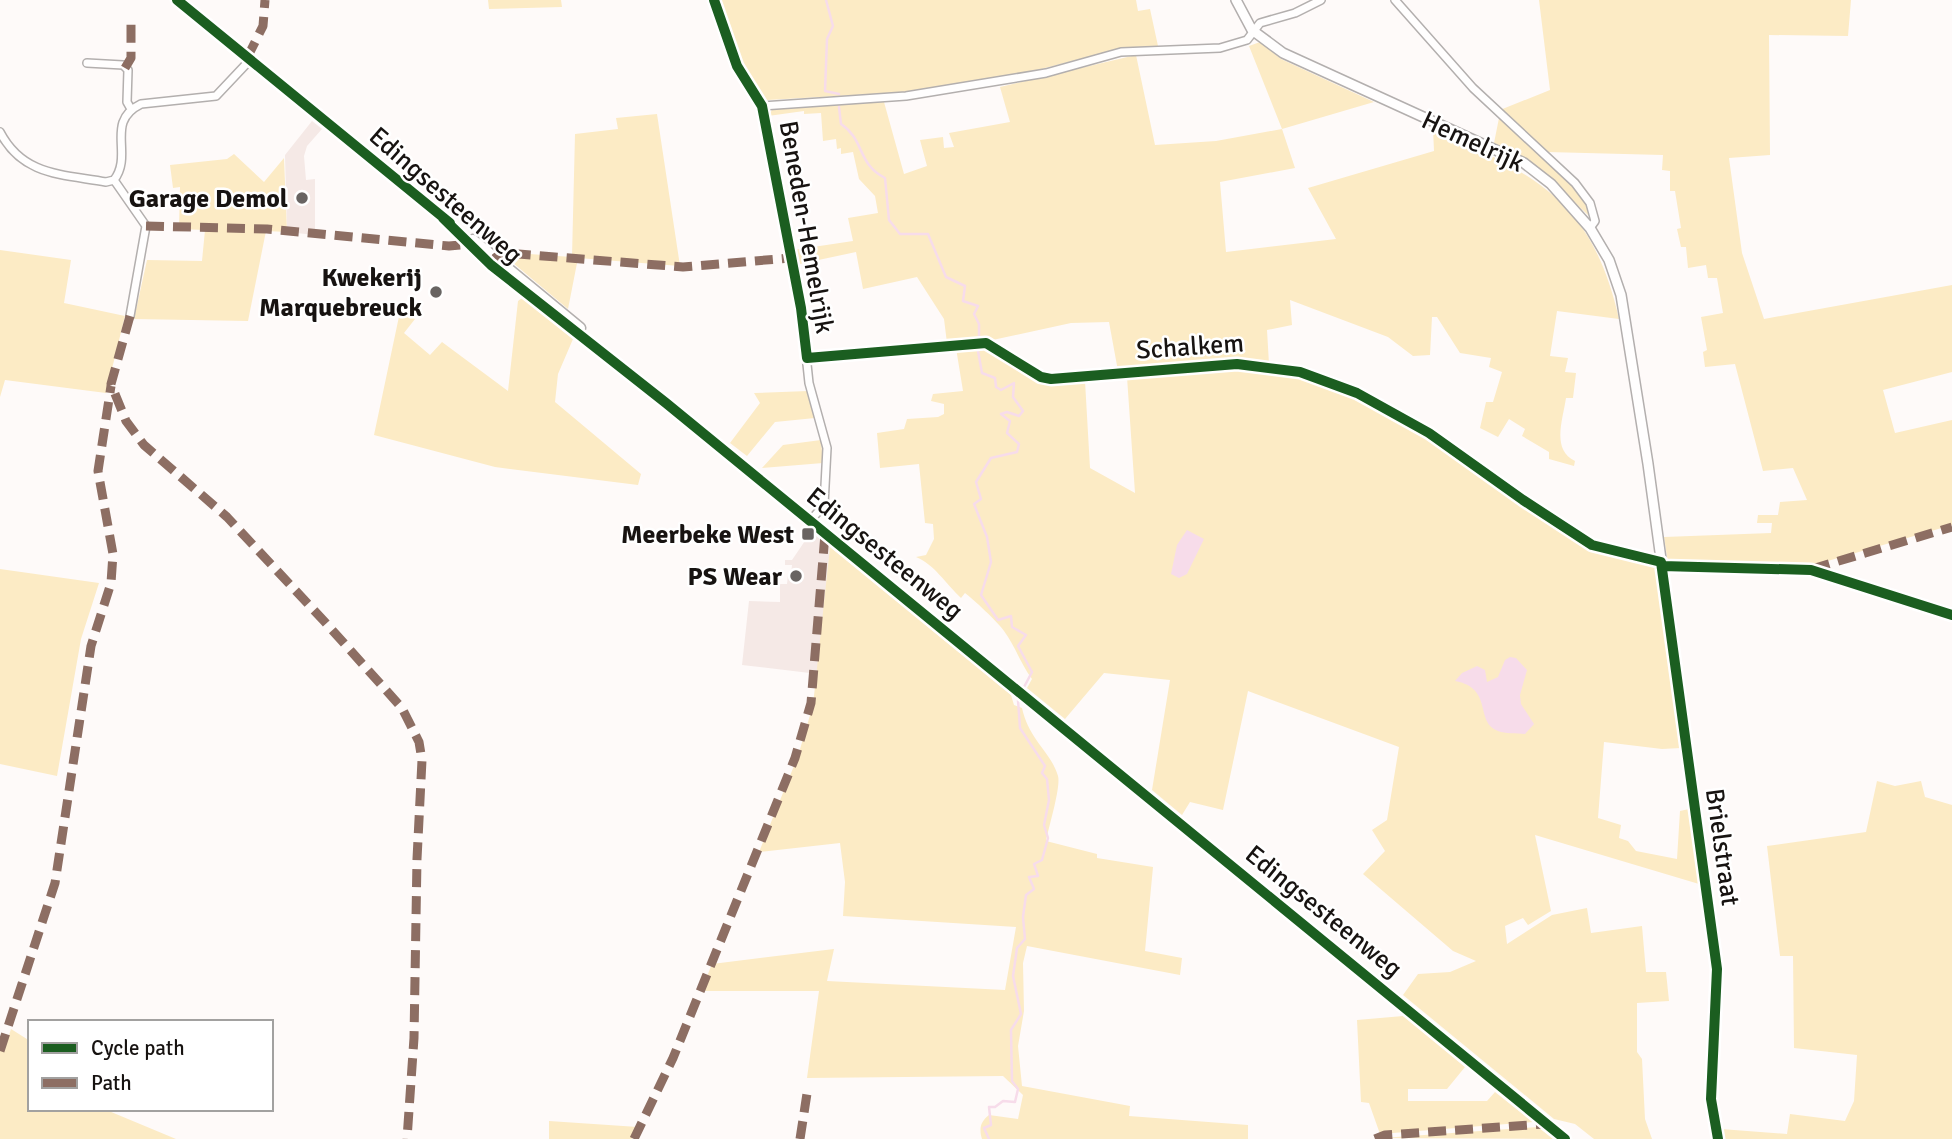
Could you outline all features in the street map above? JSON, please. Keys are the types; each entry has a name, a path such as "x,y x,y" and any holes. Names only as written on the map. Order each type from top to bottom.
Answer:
{"main road":[{"name":"Edingsesteenweg","path":"177,0 443,218 491,265 810,521 1565,1139"}],"street":[{"path":"714,0 737,66 762,106"},
{"name":"Hemelrijk","path":"1236,0 1252,30 1301,63 1524,163 1551,184 1590,228 1609,260 1621,295 1661,562"},
{"name":"Beneden-Hemelrijk","path":"810,521 824,505 827,448 809,383 802,308 762,106 906,96 1046,73 1121,52 1220,48 1247,40 1252,30 1260,23 1295,13 1321,0"},
{"path":"1395,0 1473,88 1576,183 1593,211 1595,221 1590,228"},
{"path":"0,132 16,157 37,169 106,182 114,180 121,168 123,118 131,109 142,104 216,96 250,60"},
{"path":"87,63 123,65 128,70 127,102 131,109"},
{"path":"114,180 146,226 130,316"},
{"name":"Schalkem","path":"807,358 986,344 998,348 1041,377 1051,379 1237,364 1294,371 1357,393 1429,433 1592,545 1661,562"},
{"name":"Brielstraat","path":"1661,562 1717,969 1711,1098 1718,1139"}],"shaded area":[{"path":"488,0 561,0 562,7 489,9"},
{"path":"716,0 1136,0 1138,11 1150,9 1158,46 1103,53 1018,75 910,92 767,100 762,99 743,70"},
{"path":"1539,0 1851,0 1848,36 1769,35 1770,155 1729,158 1742,253 1764,319 1952,285 1952,372 1883,390 1895,433 1952,420 1952,525 1807,567 1668,563 1664,537 1771,533 1772,523 1757,523 1758,515 1778,515 1780,502 1807,500 1793,468 1763,471 1735,364 1705,367 1703,352 1707,350 1701,317 1723,313 1717,278 1708,278 1706,265 1688,268 1686,247 1681,247 1677,229 1681,228 1675,191 1670,191 1670,171 1662,170 1663,155 1547,152 1500,110 1550,90"},
{"path":"1260,42 1281,59 1374,102 1282,129 1249,46"},
{"path":"1136,55 1155,145 1216,141 1282,129 1295,168 1220,182 1226,252 1336,239 1308,188 1434,151 1433,129 1502,161 1530,178 1554,197 1575,219 1593,246 1607,279 1619,319 1557,311 1550,356 1568,358 1565,372 1576,373 1573,398 1566,398 1560,433 1563,449 1575,461 1574,466 1549,459 1549,452 1522,436 1525,429 1509,419 1498,437 1480,428 1486,402 1493,402 1502,372 1489,367 1491,358 1460,353 1437,317 1432,317 1430,355 1413,356 1388,337 1290,300 1292,325 1267,330 1269,364 1239,361 1118,371 1109,322 1071,323 988,341 947,343 944,319 917,277 863,289 856,252 795,265 793,250 853,241 848,218 878,213 875,196 859,179 853,152 841,154 841,148 837,149 836,139 823,141 821,113 804,114 804,111 768,116 774,107 884,102 904,174 927,166 920,140 943,137 944,148 954,147 949,133 1010,122 1000,87"},
{"path":"657,114 680,266 578,258 568,309 500,252 572,257 575,134 618,129 616,118"},
{"path":"1499,118 1567,178 1587,205 1590,217 1541,170 1494,143"},
{"path":"312,121 322,129 307,146 304,156 306,180 315,179 315,235 287,232 285,155"},
{"path":"234,154 264,182 284,158 287,232 266,231 248,321 134,319 147,260 202,261 205,230 179,229 180,187 173,188 170,165 227,159"},
{"path":"0,250 71,260 64,303 125,316 106,393 5,380 0,397"},
{"path":"522,298 573,339 558,374 555,402 641,474 638,485 495,467 374,435 401,307 415,319 404,333 430,355 442,342 508,391 518,301"},
{"path":"970,346 990,352 1040,382 1056,384 1085,381 1090,468 1135,493 1127,377 1217,368 1270,370 1316,381 1358,398 1398,420 1511,499 1589,547 1613,556 1656,565 1681,748 1662,749 1604,742 1598,818 1621,825 1619,838 1628,841 1636,851 1677,859 1680,811 1689,809 1699,884 1535,835 1551,911 1528,925 1523,918 1505,926 1507,944 1552,915 1587,908 1591,933 1642,926 1646,972 1666,972 1669,1001 1637,1003 1637,1052 1642,1059 1645,1119 1652,1139 1594,1139 1575,1124 1554,1119 1403,995 1418,974 1450,972 1476,961 1453,951 1363,874 1385,851 1372,830 1387,820 1399,747 1248,691 1223,810 1190,802 1182,815 1152,790 1170,680 1104,673 1065,719 1027,688 1032,679 1001,627 965,593 961,598 934,569 916,557 926,555 934,539 933,524 925,523 919,464 880,468 877,433 904,429 907,419 938,417 944,414 944,404 931,401 933,394 963,391 956,348"},
{"path":"808,391 815,418 775,422 747,456 730,443 760,403 754,393"},
{"path":"821,440 823,463 762,468 783,445"},
{"path":"1187,530 1204,539 1187,574 1179,578 1171,574 1177,545"},
{"path":"811,532 830,547 818,674 742,665 749,601 780,602 780,584 787,584 788,575 791,575 792,565 785,565 785,560 792,560"},
{"path":"830,547 1011,695 1014,705 1022,708 1030,729 1058,776 1046,841 1097,854 1097,858 1153,867 1145,951 1182,958 1180,975 1027,946 1023,963 1024,1011 1018,1046 1022,1086 1130,1106 1129,1116 1248,1125 1248,1139 982,1139 981,1126 989,1115 1018,1119 1023,1095 1003,1076 807,1078 819,991 701,991 712,964 834,949 827,981 1005,990 1016,927 843,916 845,882 840,843 759,852 798,756 813,705"},
{"path":"0,569 99,583 81,639 57,776 0,764"},
{"path":"1516,658 1527,670 1520,695 1521,704 1534,724 1525,734 1501,732 1491,727 1475,690 1455,681 1462,673 1477,666 1485,670 1487,682 1498,677 1505,660"},
{"path":"1877,781 1895,786 1921,781 1925,797 1952,805 1952,1139 1723,1139 1721,1129 1787,1134 1790,1114 1845,1121 1854,1101 1857,1055 1794,1048 1793,956 1780,956 1767,846 1866,832"},
{"path":"1403,1016 1465,1067 1447,1089 1408,1089 1408,1101 1487,1101 1495,1092 1533,1122 1380,1134 1369,1103 1361,1102 1357,1020"},
{"path":"11,1029 28,1040 28,1111 109,1111 176,1139 0,1139 0,1042 6,1045"},
{"path":"549,1121 638,1127 632,1139 549,1139"},
{"path":"1538,1127 1553,1139 1382,1138"}],"waterway":[{"path":"826,0 833,26 827,39 825,91 839,94"},
{"path":"839,107 841,124 854,137 870,166 885,178 889,220 900,234 928,234 946,277 965,286 963,301 978,306 974,314 979,324 979,337"},
{"path":"978,351 982,373 995,378 996,387 1001,390 1014,383 1013,397 1023,411 1019,416 1007,412 1001,414 1010,421 1007,433 1019,444 1017,452 991,458 976,482 981,499 974,504 987,537 991,562 981,595 998,620 1011,616 1012,627 1026,635 1018,646 1032,672 1024,687"},
{"path":"989,1139 984,1128 991,1125 989,1107 995,1107 1003,1101 1015,1102 1018,1089 1012,1081 1011,1030 1021,1014 1013,976 1017,948 1025,939 1023,917 1026,895 1034,889 1029,877 1038,876 1034,864 1042,860 1048,838 1044,825 1049,800 1047,779 1042,773 1045,766 1020,728 1018,700"}],"marked path":[{"path":"247,58 263,26 265,0"},
{"path":"125,68 131,58 131,23 128,21"},
{"path":"146,226 267,229 449,246 470,244"},
{"path":"491,265 496,257 505,253 683,267 790,258"},
{"path":"130,316 111,384 126,421 144,445 227,517 324,621 402,708 419,742 422,760 417,859 414,1038 407,1139"},
{"path":"0,1051 55,883 91,646 111,583 113,554 98,471 111,386"},
{"path":"1812,569 1952,527"},
{"path":"634,1139 673,1058 795,758 811,703 825,534"},
{"path":"800,1139 808,1087"},
{"path":"1375,1139 1385,1135 1545,1124"}],"cycle path":[{"path":"177,0 450,223"},
{"path":"714,0 737,66 762,106 801,308 807,358 986,343 1041,377 1051,379 1237,364 1300,372 1357,393 1429,433 1592,545 1661,562 1717,969 1711,1099 1718,1139"},
{"path":"443,218 491,265 666,403 1565,1139"},
{"path":"1662,566 1811,570 1952,615"}],"place":[{"name":"Garage Demol","path":"302,198"},
{"name":"Kwekerij Marquebreuck","path":"436,292"},
{"name":"Meerbeke West","path":"808,534"},
{"name":"PS Wear","path":"796,576"}]}
